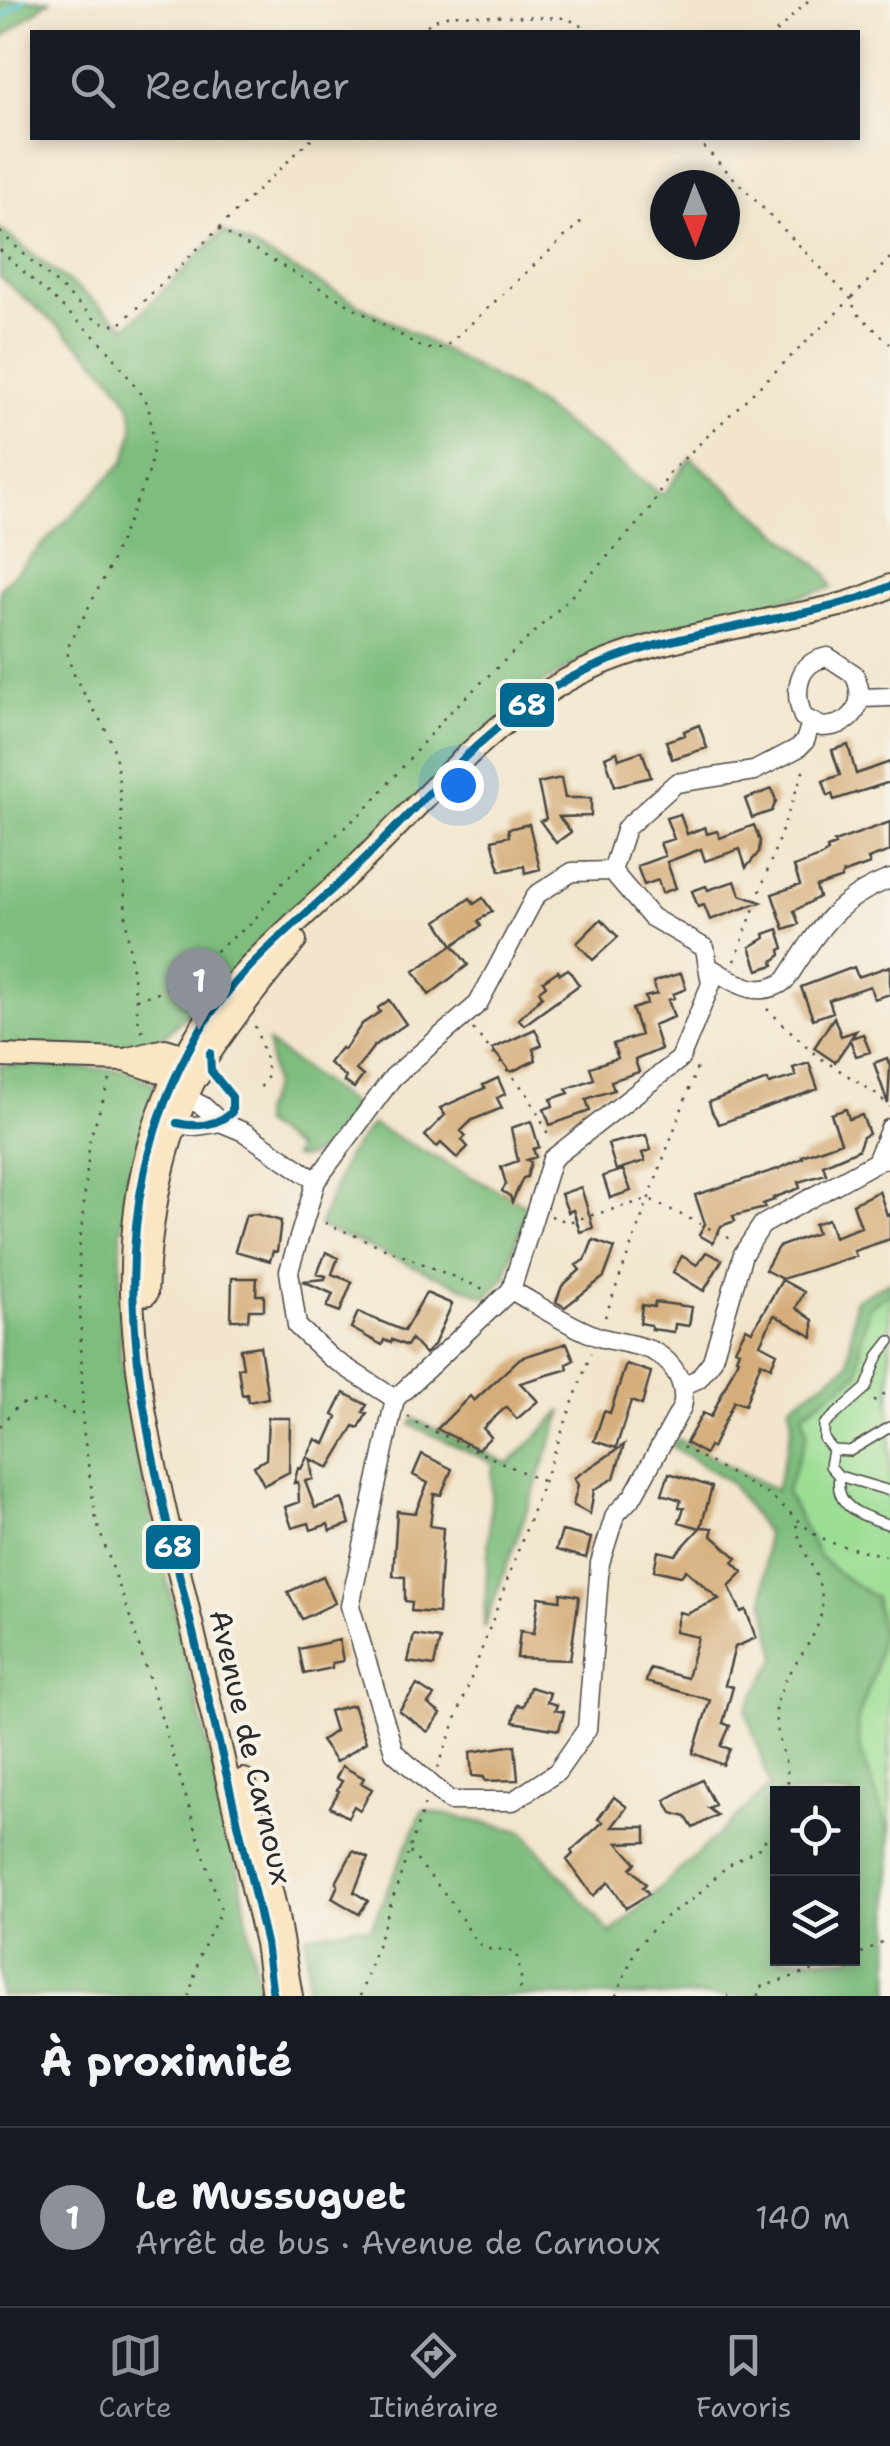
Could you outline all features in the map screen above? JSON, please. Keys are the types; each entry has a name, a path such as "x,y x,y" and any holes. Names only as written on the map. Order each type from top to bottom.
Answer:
{"main road":[{"name":"Avenue de Carnoux","path":"786,617 890,573"},
{"name":"Avenue de Carnoux","path":"273,1996 266,1942 149,1441 137,1374 132,1284 134,1223 142,1171 174,1101 199,1030 289,927 353,870 493,732 562,682 627,652 838,608 890,586"},
{"name":"Avenue de Carnoux","path":"185,1069 210,1053 260,984 353,870"},
{"path":"0,1056 121,1060 185,1069 178,1051 121,1060"},
{"name":"Avenue de Carnoux","path":"174,1101 178,1124 166,1155 147,1273 147,1351 152,1393 276,1911 291,1996"}],"street":[{"path":"612,871 626,828 676,783 754,771 798,748 808,732 798,692 800,677 816,659 828,658 854,674 861,698 848,722 808,732"},
{"path":"861,698 890,697"},
{"path":"507,1294 598,1336 655,1350 672,1367 682,1386 682,1407 633,1496 615,1514 600,1563 586,1729 557,1772 513,1801 450,1800 394,1752 350,1606 395,1399 507,1294 552,1159 680,1059 716,977 705,948 651,917 612,871"},
{"path":"395,1399 330,1357 297,1326 289,1271 316,1182 393,1077 478,1004 536,895 572,872 612,871"},
{"path":"716,977 768,991 786,980 825,920 856,895 890,879"},
{"path":"174,1101 203,1106 220,1122 244,1132 316,1182"},
{"path":"178,1124 220,1122"},
{"path":"682,1386 698,1379 712,1361 748,1247 762,1225 883,1159 890,1128"}],"lane":[{"path":"210,1053 211,1071 228,1088 233,1105 232,1112 220,1122"},
{"path":"890,1341 879,1355 866,1388 824,1425 824,1439 833,1450 850,1451 890,1427"},
{"path":"833,1450 830,1466 840,1476 890,1492"},
{"path":"840,1476 840,1499 862,1516 890,1525"}],"path":[{"path":"778,30 809,0"},
{"path":"422,30 432,21 452,14 566,18 590,30"},
{"path":"0,232 97,321 118,326 310,140"},
{"path":"697,140 890,344"},
{"path":"219,228 421,347 435,350 448,345 584,219"},
{"path":"0,250 107,348 148,404 154,444 149,472 106,574 67,650 68,663 107,733 115,757 136,999 144,1036 154,1052"},
{"path":"136,999 162,992 252,923 284,881 369,806 445,717 564,604 649,511 669,474 890,258"},
{"path":"716,977 808,758 808,732"},
{"path":"756,990 768,1010 817,1056 890,1107"},
{"path":"463,1016 528,1096 559,1154"},
{"path":"253,1020 267,1062 267,1080 256,1092"},
{"path":"360,1996 432,1784 698,1065 680,1059"},
{"path":"121,1060 90,1138 79,1254 82,1418 96,1521 221,1910 200,1955 189,1996"},
{"path":"536,1209 568,1222 648,1199 748,1247"},
{"path":"306,1215 507,1294"},
{"path":"395,1399 412,1421 544,1482"},
{"path":"0,1426 19,1404 45,1402 82,1418"},
{"path":"666,1437 772,1497 814,1534 834,1544 890,1557"},
{"path":"787,1786 786,1765 775,1730 778,1697 820,1622 822,1599 796,1519"},
{"path":"616,1996 636,1948 662,1918 693,1900 728,1866 759,1848 770,1834"},
{"path":"409,1851 450,1900 477,1943 516,1952 520,1996"},
{"path":"860,1953 890,1938"},
{"path":"758,1996 758,1988 766,1983 829,1966"}],"green space":[{"path":"0,0 50,0 0,40"},
{"path":"0,229 127,327 223,231 519,391 663,495 691,458 826,573 832,588 615,642 539,685 163,1037 129,1051 0,1046 0,588 124,462 133,422 124,394 110,376 0,277"},
{"path":"268,1043 356,1107 329,1142 312,1155 293,1157 296,1150 262,1124 261,1113 273,1087"},
{"path":"0,1065 126,1070 156,1086 121,1231 120,1354 138,1461 240,1877 260,1996 0,1996"},
{"path":"372,1124 527,1206 505,1277 487,1297 319,1226 347,1156"},
{"path":"890,1281 890,1292 869,1307 858,1374 803,1413 807,1435 786,1492 819,1556 875,1598 881,1630 875,1670 857,1721 860,1750 890,1833 890,1996 308,1996 306,1935 357,1926 370,1929 423,1810 523,1831 611,1934 770,1786 746,1710 777,1657 764,1601 766,1533 730,1482 673,1447 677,1439 776,1490 792,1427 790,1405 848,1365 855,1300"},
{"path":"890,1292 890,1833 860,1750 857,1721 875,1669 875,1598 819,1556 786,1492 807,1435 803,1413 858,1374 869,1306"},
{"path":"563,1411 484,1628 493,1463 411,1425 414,1419 509,1464"}],"building":[{"path":"699,725 707,748 672,759 666,741"},
{"path":"848,745 856,774 890,762 890,782 834,800 832,794 828,796 823,781 840,775 832,750"},
{"path":"642,751 651,777 615,786 605,757 617,752 619,759"},
{"path":"561,778 565,798 591,798 591,816 559,817 571,832 556,843 540,821 546,819 538,783"},
{"path":"772,789 776,801 772,811 752,818 745,799"},
{"path":"680,814 687,834 705,827 707,834 717,831 720,838 754,825 759,852 746,868 740,849 705,861 701,849 667,862 676,888 662,893 658,880 644,885 637,866 665,856 660,843 674,839 666,818"},
{"path":"890,822 890,851 868,859 870,864 842,874 842,878 816,887 819,897 794,911 799,924 784,929 772,894 800,885 794,867 828,852 834,842"},
{"path":"529,824 540,869 525,873 524,866 500,871 492,840 509,836 508,829"},
{"path":"735,881 740,895 761,902 710,920 704,905 698,907 692,891"},
{"path":"470,898 474,904 483,898 492,911 478,921 481,926 453,945 437,921"},
{"path":"601,919 618,937 593,960 577,943"},
{"path":"778,929 784,948 781,955 773,961 774,965 758,970 750,947 765,938 764,934"},
{"path":"453,945 468,965 429,995 414,971"},
{"path":"890,966 890,994 874,999 870,986 829,1000 833,1012 813,1019 801,987 854,967 858,977"},
{"path":"568,969 579,985 524,1025 519,1019 542,996 539,991 546,986 543,981"},
{"path":"681,973 686,989 668,1000 674,1017 653,1025 661,1049 635,1060 639,1072 611,1081 614,1090 586,1099 590,1111 550,1125 544,1109 553,1106 551,1099 594,1079 590,1067 618,1058 613,1044 641,1035 632,1009 647,1004 645,997 657,994 653,982"},
{"path":"389,1000 406,1024 374,1046 356,1070 363,1076 354,1088 329,1063"},
{"path":"834,1017 841,1036 856,1031 851,1038 863,1034 870,1052 856,1056 850,1040 835,1062 814,1048"},
{"path":"535,1029 542,1045 533,1049 536,1060 511,1072 492,1049"},
{"path":"887,1058 890,1066 888,1104 874,1063"},
{"path":"809,1063 818,1089 719,1124 709,1102 767,1080 769,1084 796,1076 793,1068"},
{"path":"498,1078 505,1094 497,1098 502,1108 472,1120 461,1131 468,1147 457,1158 441,1143 437,1147 425,1136 445,1115 440,1108"},
{"path":"846,1109 849,1119 862,1115 869,1134 863,1137 858,1150 823,1165 826,1174 798,1182 800,1188 773,1198 763,1204 765,1208 733,1216 735,1221 721,1226 713,1243 699,1235 705,1224 695,1195 778,1169 841,1142 831,1114"},
{"path":"531,1121 539,1147 533,1149 536,1157 527,1160 531,1162 527,1177 512,1202 502,1191 506,1184 501,1167 518,1161 511,1128"},
{"path":"646,1135 651,1150 642,1153 645,1161 616,1170 608,1144"},
{"path":"623,1170 631,1191 610,1198 603,1176"},
{"path":"581,1187 593,1228 580,1232 573,1210 568,1212 561,1194"},
{"path":"879,1191 887,1215 890,1214 890,1239 854,1251 856,1256 782,1279 765,1270 778,1247 817,1233 814,1224 828,1219 834,1237 861,1227 853,1204"},
{"path":"246,1215 281,1221 277,1252 273,1251 270,1261 235,1251"},
{"path":"593,1240 615,1248 604,1277 565,1307 556,1302 562,1286 580,1270 576,1265 585,1260"},
{"path":"326,1252 338,1258 332,1274 352,1282 340,1312 327,1307 333,1294 303,1281 325,1279 326,1276 317,1274"},
{"path":"706,1252 722,1260 704,1291 673,1272 682,1256 697,1265"},
{"path":"232,1278 257,1278 256,1295 264,1295 264,1310 249,1310 248,1320 231,1320"},
{"path":"782,1280 804,1292 796,1308 813,1320 813,1337 774,1315 760,1344 777,1353 771,1367 761,1362 745,1405 734,1401 712,1448 709,1446 705,1454 686,1443 703,1413 711,1417 738,1359 739,1351 735,1349 746,1328 752,1331"},
{"path":"426,1293 452,1304 434,1345 425,1354 411,1339 407,1346 392,1340 384,1340 382,1345 351,1328 358,1312 404,1331"},
{"path":"655,1302 692,1307 689,1326 675,1324 674,1332 640,1323 642,1305 654,1307"},
{"path":"567,1343 574,1360 567,1364 568,1369 520,1383 538,1401 517,1419 506,1407 483,1428 491,1437 478,1449 437,1429 470,1396 474,1401 520,1358"},
{"path":"260,1346 268,1398 248,1402 247,1394 242,1395 240,1349"},
{"path":"626,1364 651,1372 642,1405 631,1401 616,1448 594,1441 604,1411 610,1413"},
{"path":"344,1393 367,1405 363,1412 367,1413 359,1428 354,1426 329,1468 310,1459 313,1479 305,1481 315,1508 342,1499 350,1524 330,1531 328,1524 311,1530 309,1523 292,1528 285,1507 299,1502 298,1482 294,1483 298,1468 301,1469 316,1439 325,1444"},
{"path":"268,1418 290,1418 289,1472 264,1485 254,1466 266,1459"},
{"path":"624,1445 614,1478 594,1490 590,1514 573,1505 578,1485 574,1478"},
{"path":"422,1454 452,1469 441,1495 434,1494 430,1526 443,1528 438,1613 411,1611 412,1602 405,1601 405,1577 393,1576 397,1511 415,1513 428,1483 413,1475"},
{"path":"669,1473 712,1487 701,1527 713,1528 711,1535 737,1558 733,1562 743,1572 729,1586 741,1612 746,1610 756,1638 735,1647 725,1685 733,1687 723,1723 730,1726 721,1746 730,1749 723,1765 693,1753 710,1700 646,1682 650,1668 687,1678 698,1637 675,1632 679,1612 687,1614 719,1599 686,1570 681,1576 654,1570 658,1551 675,1555 700,1528 679,1522 684,1508 679,1507 681,1500 662,1494"},
{"path":"562,1531 591,1538 586,1558 556,1550"},
{"path":"323,1576 335,1603 302,1619 288,1592"},
{"path":"561,1593 579,1596 570,1660 517,1658 520,1631 534,1633 539,1597 560,1600"},
{"path":"414,1635 440,1639 434,1666 408,1662"},
{"path":"339,1640 343,1661 332,1663 332,1668 304,1674 299,1649"},
{"path":"417,1685 434,1696 428,1704 441,1714 428,1732 399,1711"},
{"path":"530,1687 550,1693 547,1702 564,1712 559,1730 513,1722 517,1705 523,1706"},
{"path":"353,1705 366,1742 336,1762 321,1741 335,1731 329,1711"},
{"path":"515,1745 518,1780 485,1781 484,1777 472,1776 470,1752"},
{"path":"342,1766 364,1778 361,1783 372,1789 360,1810 354,1806 348,1817 330,1807 342,1781 336,1778"},
{"path":"702,1780 715,1805 708,1808 717,1815 693,1828 686,1817 672,1813 665,1800"},
{"path":"614,1797 627,1807 612,1827 646,1827 646,1842 618,1843 636,1863 631,1868 646,1884 643,1887 649,1894 626,1908 609,1882 593,1896 567,1860 573,1854 571,1851 603,1822 598,1819"},
{"path":"353,1851 368,1858 354,1892 368,1901 359,1914 332,1898"}],"waterway":[{"path":"0,19 24,0"}],"transit line":[{"name":"68","path":"273,1996 266,1943 172,1545 143,1397 135,1324 134,1251 143,1179 163,1107 197,1035 250,966 484,739 541,695 621,656 835,605 890,586"},
{"name":"68","path":"177,1123 206,1125 232,1112 232,1097 211,1071 210,1053"}],"place":[{"name":"Le Mussuguet","path":"199,1030"}]}
